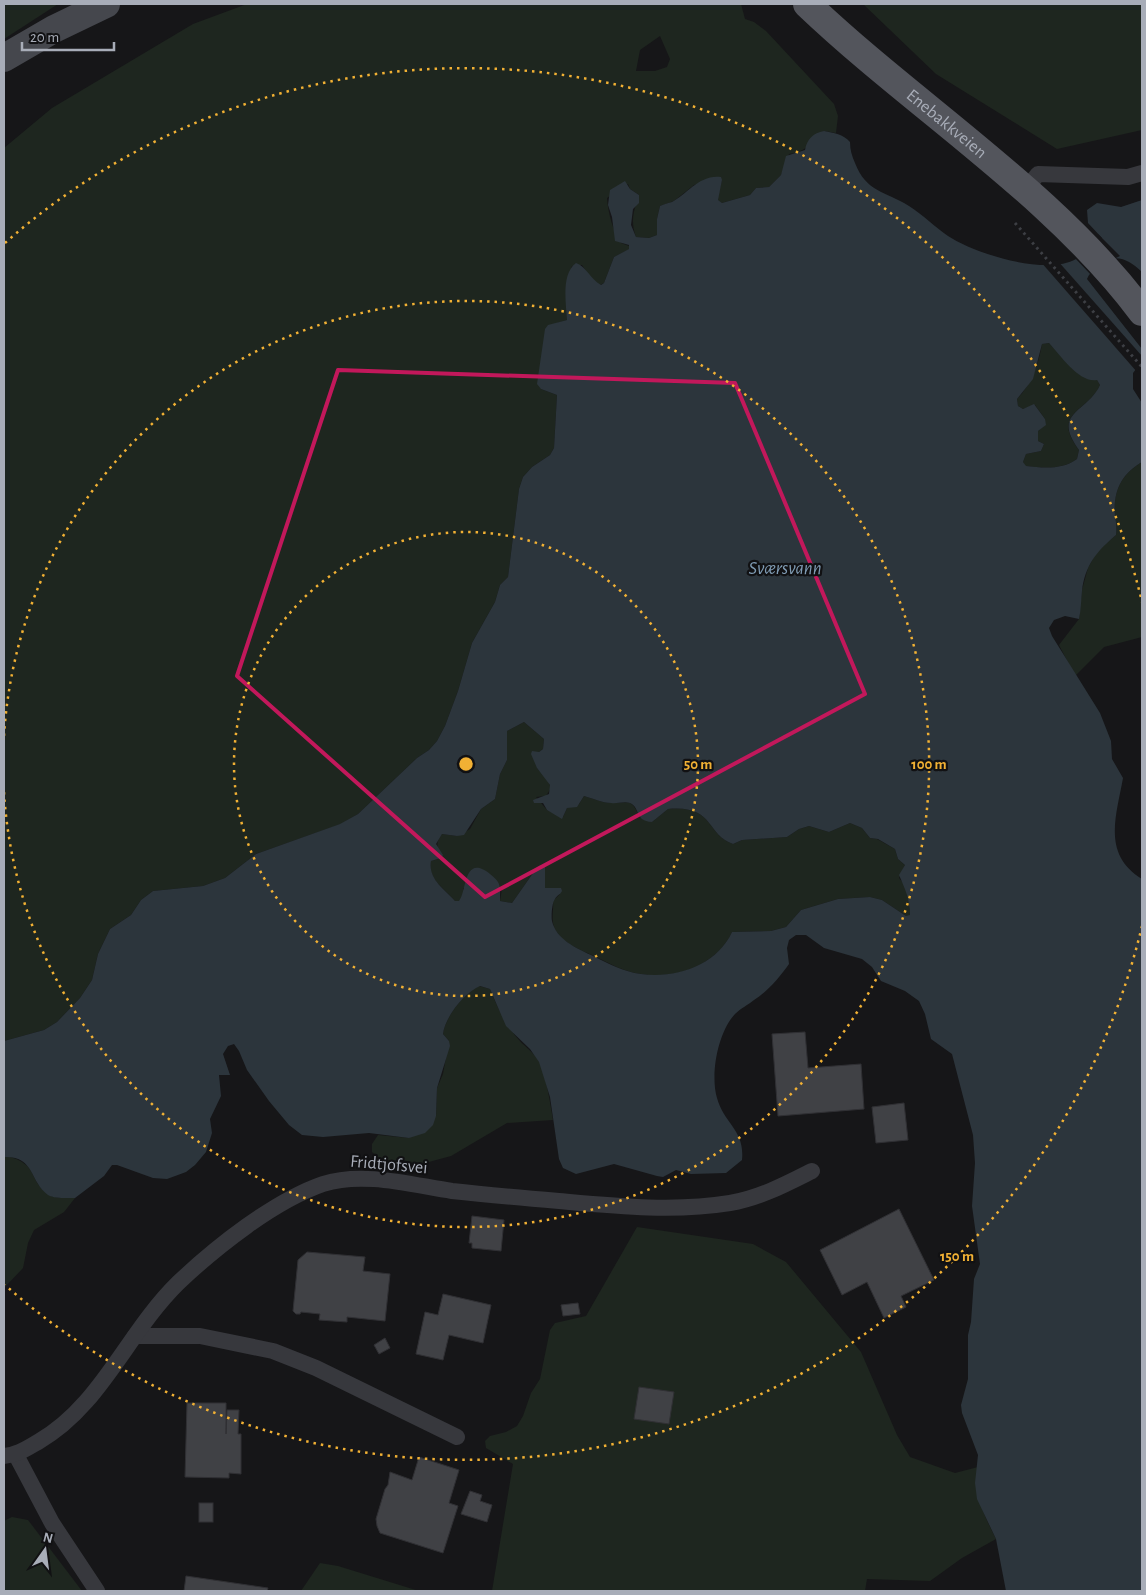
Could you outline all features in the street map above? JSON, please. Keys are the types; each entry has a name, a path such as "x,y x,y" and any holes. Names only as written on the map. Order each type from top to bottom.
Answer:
{"main road":[{"path":"4,58 54,29 106,4"},
{"name":"Enebakkveien","path":"807,4 904,90 1025,190 1085,246 1142,312"}],"lane":[{"path":"1025,190 1038,174 1128,177 1142,173"},
{"name":"Fridtjofsvei","path":"10,1455 44,1438 78,1412 135,1336 178,1283 234,1236 295,1196 324,1184 340,1180 371,1180 472,1193 615,1206 671,1207 731,1203 762,1194 812,1170"},
{"path":"135,1336 200,1336 273,1351 316,1368 457,1437"},
{"path":"10,1455 97,1591"}],"path":[{"path":"1039,250 1142,367"}],"highlighted area":[{"path":"338,370 735,383 865,694 485,897 237,676"}],"shaded area":[{"path":"4,4 58,4 4,39"},
{"path":"247,4 741,4 745,19 754,22 766,31 834,104 838,116 836,133 824,131 805,149 789,154 781,175 769,187 756,188 750,195 722,203 717,200 722,180 694,185 674,201 660,206 657,219 657,235 649,238 636,237 633,220 639,195 630,189 628,184 607,198 613,228 621,243 629,246 630,249 614,257 604,283 600,285 592,280 582,265 572,266 567,281 567,320 557,323 541,389 557,395 554,448 550,455 532,467 523,477 519,489 508,577 500,585 495,602 472,643 458,691 445,726 437,741 358,814 341,824 256,854 225,878 203,886 153,891 141,900 131,915 110,929 98,954 92,980 80,998 57,1022 44,1030 4,1041 4,148 52,108 193,24","holes":["660,36 670,59 667,67 655,71 636,71 640,50"]},
{"path":"863,4 1142,4 1142,130 1057,149 936,74"},
{"path":"1049,343 1080,375 1097,380 1100,385 1070,420 1071,437 1079,450 1077,459 1059,467 1025,466 1023,462 1026,454 1041,451 1044,444 1038,441 1038,431 1045,425 1045,419 1035,405 1023,409 1018,406 1017,399 1034,373 1042,344"},
{"path":"1142,462 1142,637 1104,647 1075,676 1059,645 1079,619 1082,590 1088,568 1097,551 1116,535 1115,506 1117,490 1124,477"},
{"path":"524,722 544,739 543,749 539,752 537,768 548,780 551,788 546,796 536,797 547,810 563,817 567,808 579,804 584,796 608,803 632,804 639,817 652,822 668,809 694,811 708,821 718,834 733,844 742,840 787,837 799,829 809,826 829,832 850,823 862,828 870,838 877,839 895,849 898,859 905,865 899,878 907,891 910,916 906,916 882,900 870,897 838,899 801,910 786,927 771,931 732,932 725,944 716,953 694,968 668,975 654,975 635,973 617,967 563,940 553,924 553,901 560,894 556,888 545,888 545,867 542,865 538,866 512,903 500,901 502,888 463,888 464,896 460,901 455,901 434,878 430,867 431,861 441,858 438,840 442,834 457,836 470,829 481,809 495,799 500,774 507,760 507,731"},
{"path":"479,986 490,989 510,1029 536,1056 540,1063 553,1120 507,1123 451,1156 414,1166 380,1159 372,1152 372,1144 378,1135 409,1138 436,1116 437,1088 443,1074 449,1041 443,1034 447,1020 467,994"},
{"path":"7,1156 29,1168 37,1183 51,1196 75,1198 64,1212 34,1230 28,1243 23,1268 4,1288 4,1157"},
{"path":"637,1227 753,1244 786,1262 861,1352 897,1435 910,1457 955,1473 978,1467 978,1495 996,1539 962,1558 930,1581 867,1579 865,1591 492,1591 513,1464 486,1448 485,1441 490,1436 506,1432 517,1426 523,1416 531,1393 540,1379 550,1330 555,1323 586,1316"},
{"path":"12,1517 28,1520 82,1591 4,1591 4,1521"},
{"path":"320,1563 338,1566 419,1591 301,1591"}],"water":[{"name":"Sværsvann","path":"820,132 838,134 850,142 852,155 859,173 877,190 909,206 960,243 975,250 1011,261 1048,265 1063,264 1076,259 1102,238 1088,223 1087,210 1097,203 1121,207 1142,200 1142,272 1126,260 1115,258 1103,262 1092,271 1087,279 1142,349 1142,361 1133,373 1133,389 1142,403 1142,462 1124,477 1117,490 1115,506 1116,535 1103,547 1089,566 1082,591 1079,619 1065,616 1054,620 1049,628 1052,636 1100,713 1111,741 1112,759 1123,778 1115,821 1117,846 1121,858 1129,869 1142,879 1142,1591 1006,1591 996,1539 977,1499 975,1483 978,1455 962,1413 961,1405 968,1379 968,1335 971,1322 974,1279 980,1264 972,1206 975,1163 973,1135 952,1054 931,1039 925,1014 919,1001 905,991 881,981 872,967 862,959 824,948 806,935 796,935 789,940 787,948 789,964 769,988 735,1014 724,1031 720,1042 714,1077 717,1098 720,1107 737,1134 742,1150 742,1160 726,1173 691,1174 676,1170 663,1177 614,1164 576,1174 563,1168 559,1159 550,1097 539,1062 530,1049 506,1026 490,989 480,986 468,994 456,1006 447,1020 443,1034 449,1041 450,1046 437,1088 436,1116 433,1125 425,1133 409,1138 369,1133 323,1137 302,1135 289,1125 269,1101 247,1070 234,1044 228,1046 223,1054 230,1075 219,1075 221,1096 210,1119 212,1133 206,1152 186,1172 167,1179 153,1178 117,1165 112,1165 104,1176 75,1198 58,1198 48,1195 42,1189 27,1165 14,1158 4,1157 4,1041 44,1030 57,1022 80,998 92,980 98,954 110,929 131,915 141,900 153,891 203,886 225,878 256,854 340,824 358,814 437,741 445,726 458,691 472,643 495,602 500,585 508,577 519,489 523,477 532,467 550,455 554,448 557,395 541,389 537,384 545,329 548,325 567,320 566,281 571,268 576,263 583,267 601,285 604,283 614,257 629,249 629,245 615,241 612,217 608,205 610,190 625,181 630,189 639,195 639,203 633,209 631,225 636,237 649,238 657,235 657,219 660,206 678,199 700,181 721,177 718,200 722,203 750,195 756,188 769,187 781,175 786,156 805,150 811,137","holes":["1049,343 1077,373 1090,380 1097,380 1100,385 1070,420 1071,437 1079,450 1077,459 1059,467 1026,466 1023,462 1026,454 1041,451 1044,444 1038,441 1038,431 1046,425 1045,419 1034,404 1023,409 1018,406 1017,399 1033,379 1042,344","524,722 544,739 543,749 539,752 532,751 531,754 537,768 550,785 549,794 533,800 534,803 543,803 547,810 562,819 567,808 577,807 584,796 608,803 630,803 636,808 640,817 652,822 668,809 694,811 708,821 718,834 733,844 742,840 787,837 799,829 809,826 829,832 850,823 862,828 870,838 878,839 895,849 898,859 905,865 899,875 908,899 910,915 906,916 882,900 870,897 838,899 801,910 786,927 771,931 732,932 725,943 706,961 681,972 654,975 635,973 616,967 579,949 562,938 552,921 552,906 562,891 561,888 545,888 545,867 541,865 538,866 512,903 500,901 500,889 497,880 481,869 475,868 467,876 459,901 455,901 438,883 432,873 431,861 441,858 443,855 436,844 442,834 464,835 481,809 495,799 500,774 507,760 507,731"]}],"pier":[{"path":"1098,234 1120,256 1106,263 1091,275 1074,257 1099,237"},
{"path":"1057,260 1142,356 1142,364 1137,372 1040,261"}],"building":[{"path":"805,1032 808,1068 861,1064 864,1109 778,1116 772,1034"},
{"path":"904,1103 908,1140 876,1143 872,1107"},
{"path":"899,1209 934,1280 901,1296 906,1307 884,1318 867,1282 842,1295 820,1250"},
{"path":"472,1216 504,1220 501,1251 472,1248 472,1243 469,1243"},
{"path":"307,1252 365,1257 363,1271 390,1274 385,1321 347,1317 347,1322 319,1320 320,1314 301,1312 296,1314 293,1311 298,1260"},
{"path":"443,1294 491,1305 483,1343 449,1335 443,1360 416,1354 425,1312 438,1315"},
{"path":"578,1303 580,1314 563,1316 561,1305"},
{"path":"385,1338 390,1348 379,1354 374,1345"},
{"path":"639,1387 674,1392 669,1424 634,1419"},
{"path":"187,1403 226,1403 226,1434 227,1410 239,1410 238,1434 241,1434 241,1474 229,1473 229,1478 185,1477"},
{"path":"419,1457 459,1470 449,1503 458,1506 443,1553 380,1533 377,1526 376,1519 388,1485 390,1472 412,1480"},
{"path":"470,1491 482,1495 480,1501 492,1505 487,1522 461,1514"},
{"path":"199,1503 213,1503 213,1522 199,1522"},
{"path":"186,1576 268,1588 267,1591 184,1591"}]}
